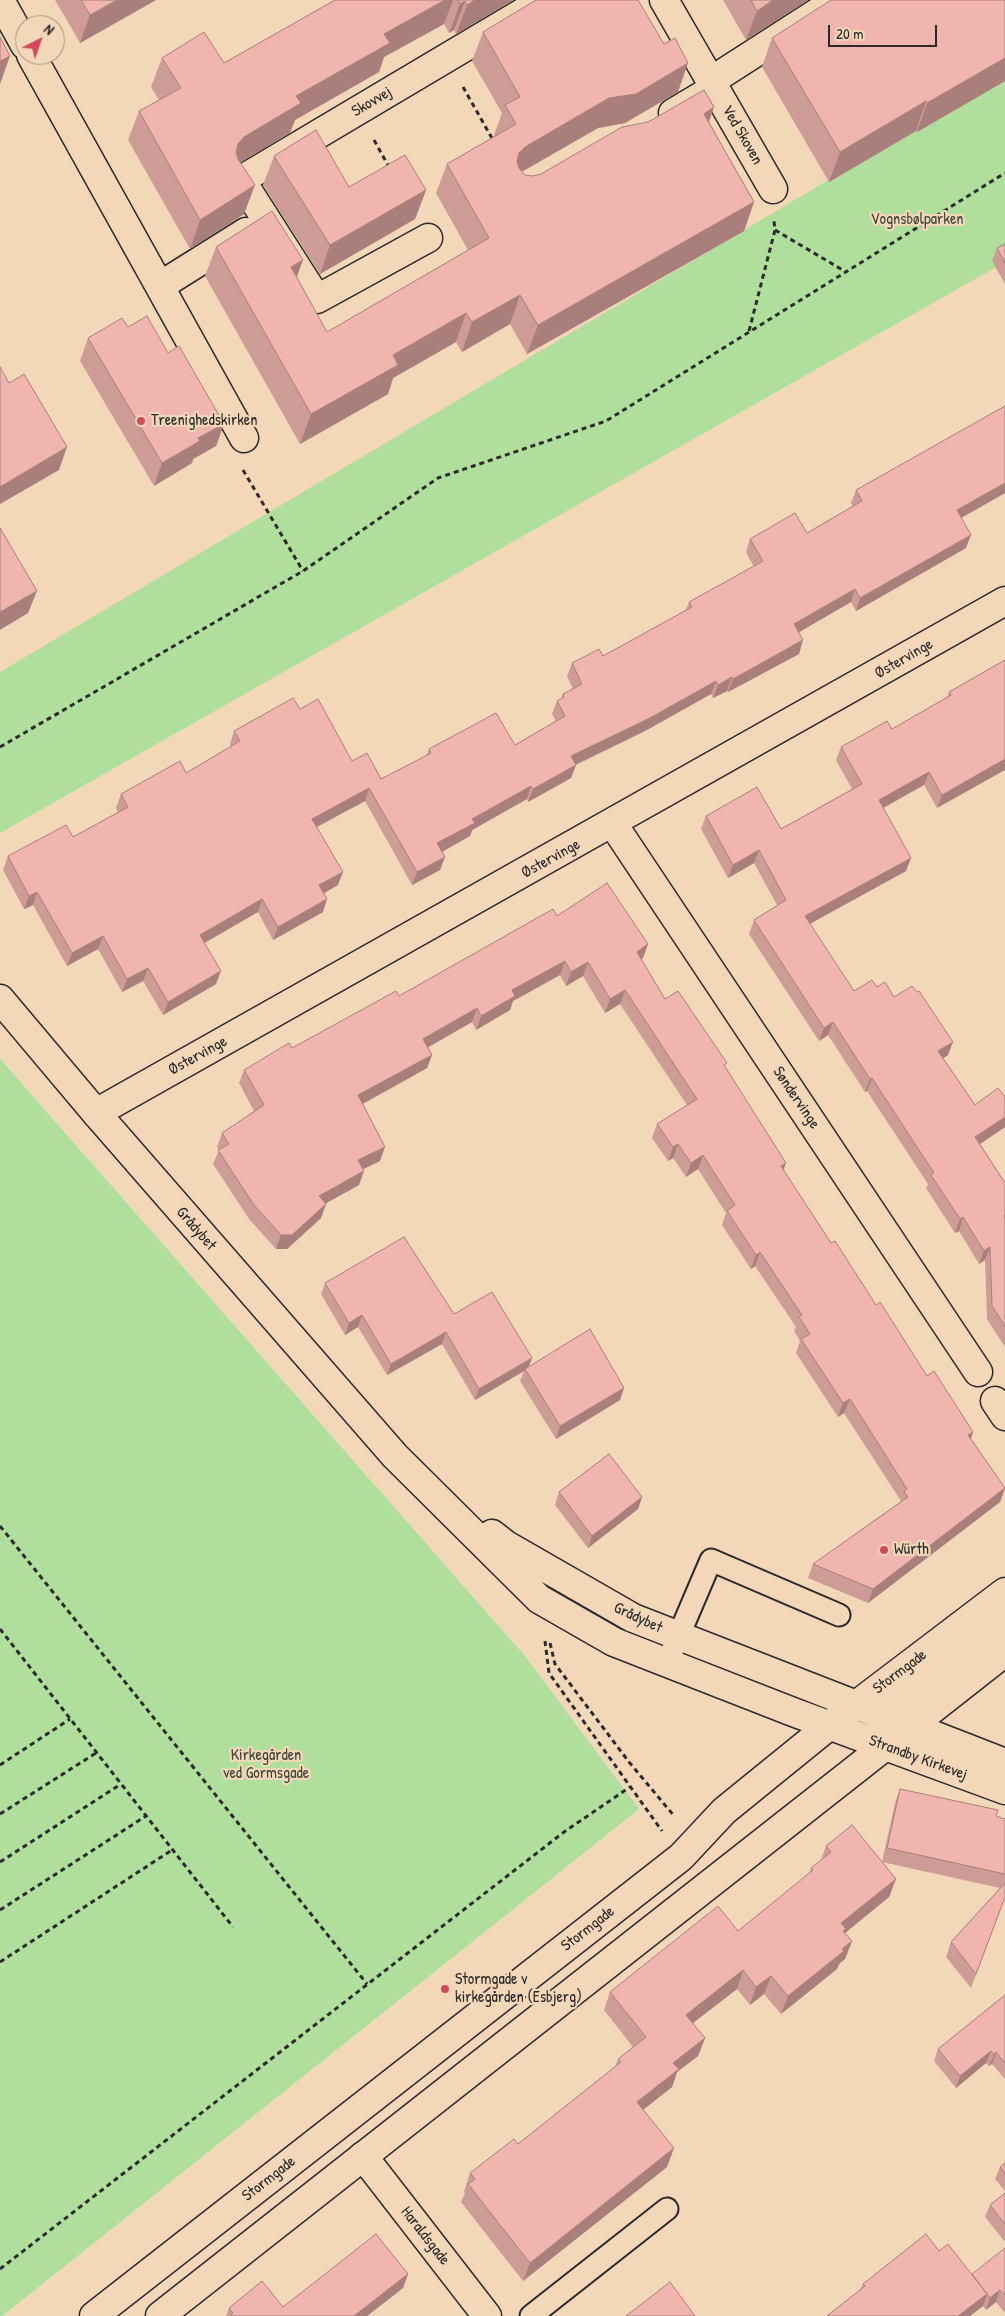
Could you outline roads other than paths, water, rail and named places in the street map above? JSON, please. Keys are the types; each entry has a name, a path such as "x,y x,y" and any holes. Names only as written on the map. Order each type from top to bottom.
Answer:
{"street":[{"path":"0,0 15,27"},
{"name":"Skovvej","path":"428,238 317,299 241,180 544,0"},
{"name":"Ved Skoven","path":"664,0 774,189"},
{"path":"656,123 837,0"},
{"path":"37,65 244,438"},
{"path":"160,286 266,219"},
{"name":"Østervinge","path":"96,1113 613,824 1005,601"},
{"name":"Søndervinge","path":"613,824 978,1372"},
{"name":"Grådybet","path":"0,999 96,1113 395,1456 540,1599 614,1642 830,1725"},
{"name":"Grådybet","path":"395,1456 506,1546 633,1618 910,1726"},
{"name":"Stormgade","path":"94,2316 688,1849 724,1811 830,1725 1005,1592"},
{"path":"877,1742 879,1729 886,1717 1005,1621"},
{"path":"160,2316 617,1957 877,1742 910,1726 1005,1652"},
{"path":"856,1706 871,1722 877,1742"},
{"name":"Strandby Kirkevej","path":"830,1725 1005,1790"},
{"name":"Strandby Kirkevej","path":"910,1726 1005,1763"},
{"name":"Haraldsgade","path":"363,2156 487,2316"}],"lane":[{"path":"667,1663 711,1560 838,1615"},
{"path":"530,2316 667,2209"}],"place":[{"name":"Treenighedskirken","path":"141,421"},
{"name":"Würth","path":"884,1550"},
{"name":"Stormgade v kirkegården (Esbjerg)","path":"445,1989"}],"park label":[{"name":"Vognsbølparken","path":"917,220"},
{"name":"Kirkegården ved Gormsgade","path":"266,1765"}]}
